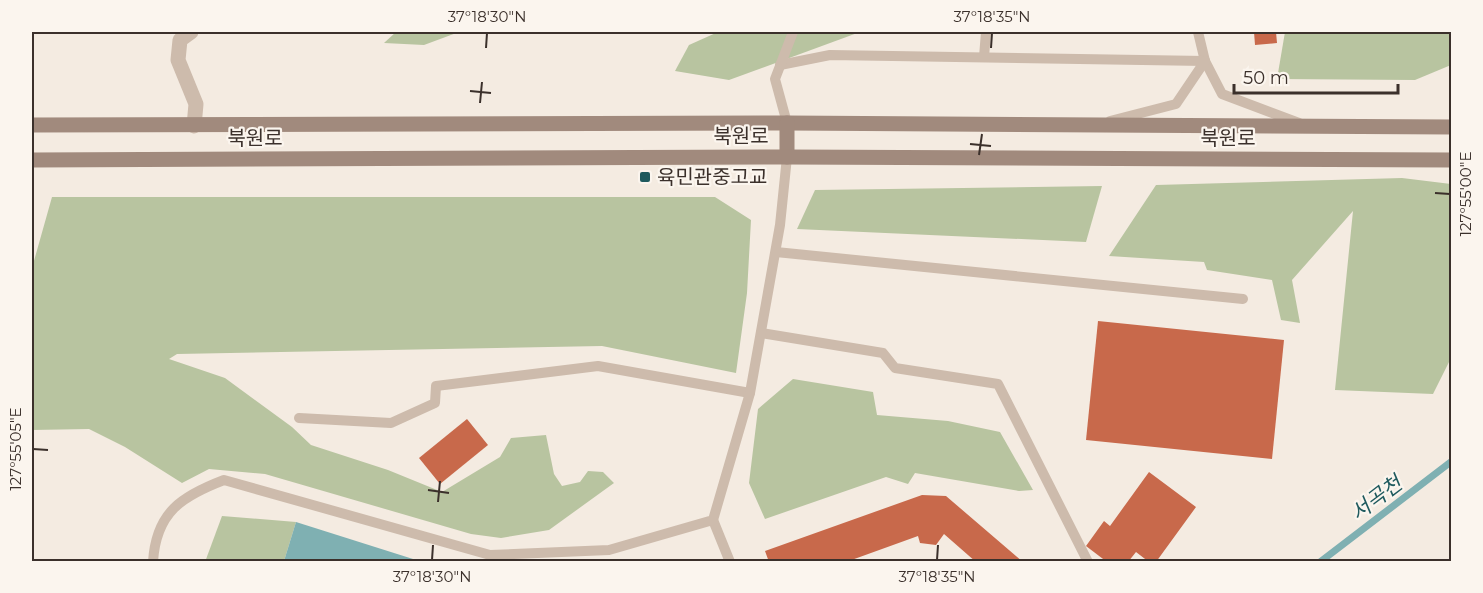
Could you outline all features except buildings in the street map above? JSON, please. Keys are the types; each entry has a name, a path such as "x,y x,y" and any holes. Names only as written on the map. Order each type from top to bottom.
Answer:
{"street":[{"path":"191,32 180,40 178,60 196,104 194,126"},
{"path":"787,157 788,123"},
{"name":"북원로","path":"32,125 788,123 1452,127"},
{"name":"북원로","path":"32,160 787,157 1452,160"}],"lane":[{"path":"788,123 775,80 794,32"},
{"path":"984,57 986,32"},
{"path":"1198,32 1205,61 1222,94 1308,126"},
{"path":"780,66 830,55 1205,61"},
{"path":"1096,125 1176,104 1205,61"},
{"path":"730,561 713,520 750,393 776,252 787,157"},
{"path":"776,252 1243,299"},
{"path":"761,333 883,353 895,368 998,384 1088,561"},
{"path":"299,418 392,423 435,403 436,386 597,366 750,393"},
{"path":"153,561 154,543 173,507 190,493 224,480 490,555 609,550 713,520"},
{"path":"557,561 567,552"}],"green space":[{"path":"396,32 459,32 424,45 384,43"},
{"path":"718,32 860,32 729,80 675,71 689,45"},
{"path":"1285,32 1451,32 1451,65 1415,80 1277,79"},
{"path":"1402,178 1451,184 1451,358 1433,394 1335,390 1353,211 1292,280 1300,323 1281,320 1272,280 1207,270 1204,262 1109,256 1156,185"},
{"path":"1102,186 1086,242 797,229 815,190"},
{"path":"52,197 715,197 751,220 747,293 736,373 602,346 177,354 169,359 225,378 292,427 311,445 388,470 442,492 500,457 511,438 546,435 554,474 562,486 580,482 588,471 603,472 614,483 549,530 501,538 471,534 265,474 209,469 182,483 125,447 89,429 32,430 32,268"},
{"path":"793,379 873,392 877,415 948,421 1000,432 1033,490 1019,491 915,473 908,484 886,477 765,519 749,483 758,409"},
{"path":"222,516 296,522 284,561 205,562"}],"water":[{"path":"296,522 413,559 412,562 284,561"}],"waterway":[{"name":"서곡천","path":"1320,562 1452,461"}],"place":[{"name":"육민관중고교","path":"645,177"}]}
